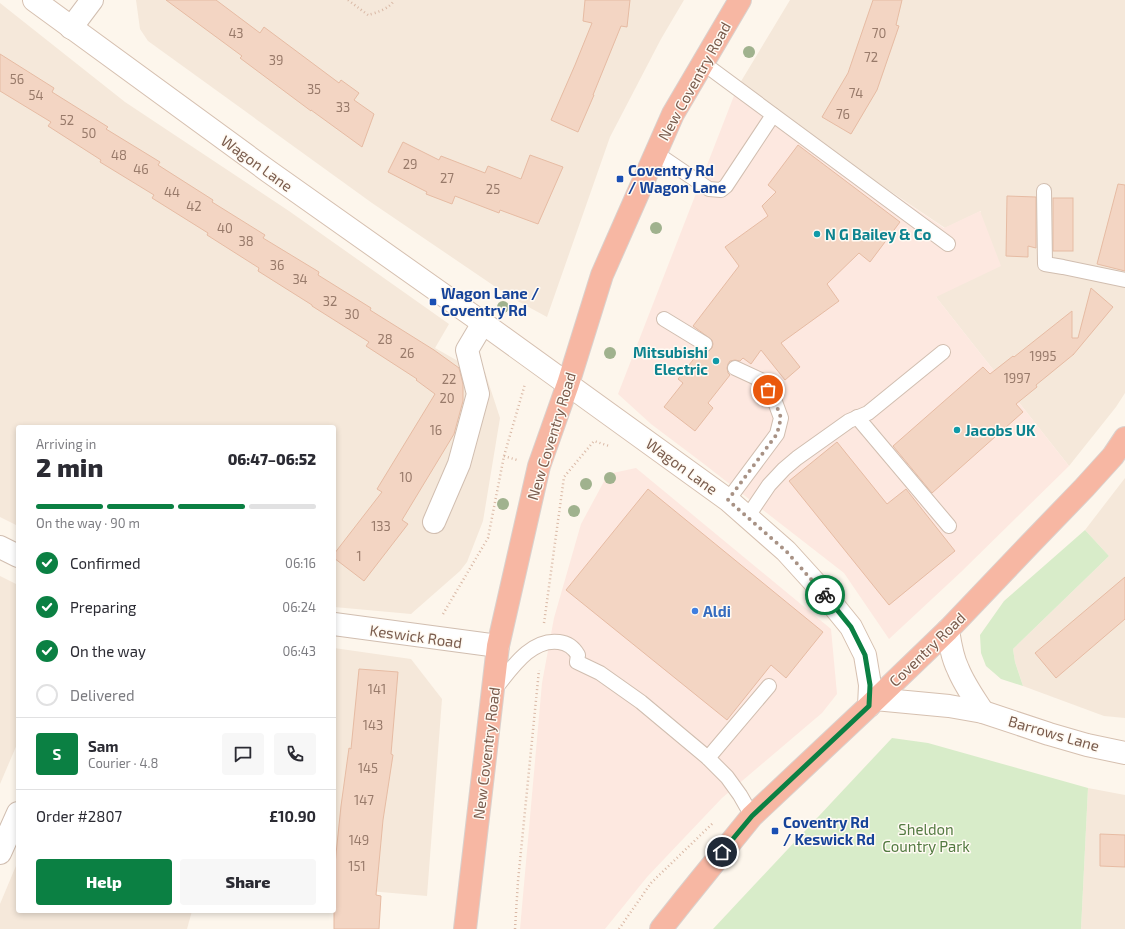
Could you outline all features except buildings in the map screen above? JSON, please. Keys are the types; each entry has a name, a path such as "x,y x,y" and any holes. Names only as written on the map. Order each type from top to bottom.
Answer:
{"highway":[{"name":"New Coventry Road","path":"465,929 498,646 539,466 568,384 602,275 673,114 740,0"},
{"name":"Coventry Road","path":"661,929 752,816 948,630 1084,488 1112,456 1125,438"}],"street":[{"name":"Wagon Lane","path":"34,0 268,171 568,384 748,516 786,551 816,584 851,627 865,655 872,703"},
{"path":"71,28 92,0"},
{"path":"434,522 459,464 478,394 467,350 483,323"},
{"path":"0,547 16,555"},
{"name":"Keswick Road","path":"336,624 498,646"},
{"path":"948,630 950,647 957,668 983,712"},
{"name":"Barrows Lane","path":"872,703 949,706 983,712 1087,745 1125,753"},
{"path":"0,853 16,817"}],"lane":[{"path":"703,63 948,244"},
{"path":"656,153 709,189 721,190 726,186 773,115"},
{"path":"1044,191 1045,264 1125,280"},
{"path":"664,319 704,344"},
{"path":"748,516 769,485 797,458 849,421 868,413 944,352"},
{"path":"728,500 777,434 781,418 774,399 763,381 735,368"},
{"path":"857,417 949,526"},
{"path":"493,692 520,659 542,643 553,641 563,642 575,649 578,655 577,662 600,672 641,702 708,758 727,778 740,795 752,816"},
{"path":"708,758 769,686"}],"path":[{"path":"348,0 368,15 379,12 393,3 394,0"},
{"path":"433,638 441,618 488,538 504,456 532,358"},
{"path":"515,929 542,643 564,477 594,442 614,447"}],"shaded area":[{"path":"136,0 684,0 661,39 610,137 547,317 512,298 372,203 148,41 140,29"},
{"path":"790,0 1125,0 1125,393 1116,407 1069,466 936,297 981,211 945,228 737,88"},
{"path":"0,3 125,102 289,211 449,324 435,348 465,365 485,372 500,418 483,521 467,562 460,571 411,614 336,607 336,425 16,425 16,525 0,517"},
{"path":"737,88 944,228 980,211 1001,266 936,297 1069,466 961,572 889,639 844,573 651,424 618,394"},
{"path":"636,468 831,629 837,694 822,713 722,798 647,877 605,929 520,929 542,683 554,618 581,524 608,474"},
{"path":"1125,478 1125,718 1104,716 1023,686 1015,662 1013,649 1109,556 1085,530"},
{"path":"0,576 16,584 16,747 0,784"},
{"path":"336,648 411,659 442,699 427,896 336,888"},
{"path":"1088,788 1125,795 1125,929 1081,929"},
{"path":"16,866 16,913 191,913 187,929 0,929 0,904"}],"green space":[{"path":"1085,530 1109,556 1013,649 1015,662 1023,686 1001,679 986,666 981,653 980,635 1004,601"},
{"name":"Sheldon Country Park","path":"892,738 928,743 1088,788 1081,929 713,929"}],"way so far":[{"path":"768,390 774,399 781,418 777,434 728,500 786,551 825,595"}],"place":[{"name":"Coventry Rd / Wagon Lane","path":"620,179"},
{"name":"N G Bailey & Co","path":"817,234"},
{"name":"Wagon Lane / Coventry Rd","path":"433,302"},
{"name":"Mitsubishi Electric","path":"716,361"},
{"name":"Jacobs UK","path":"957,430"},
{"name":"Aldi","path":"695,611"},
{"name":"Coventry Rd / Keswick Rd","path":"775,831"}],"route":[{"path":"722,852 752,816 869,706 870,685 865,655 851,627 825,595"}]}
